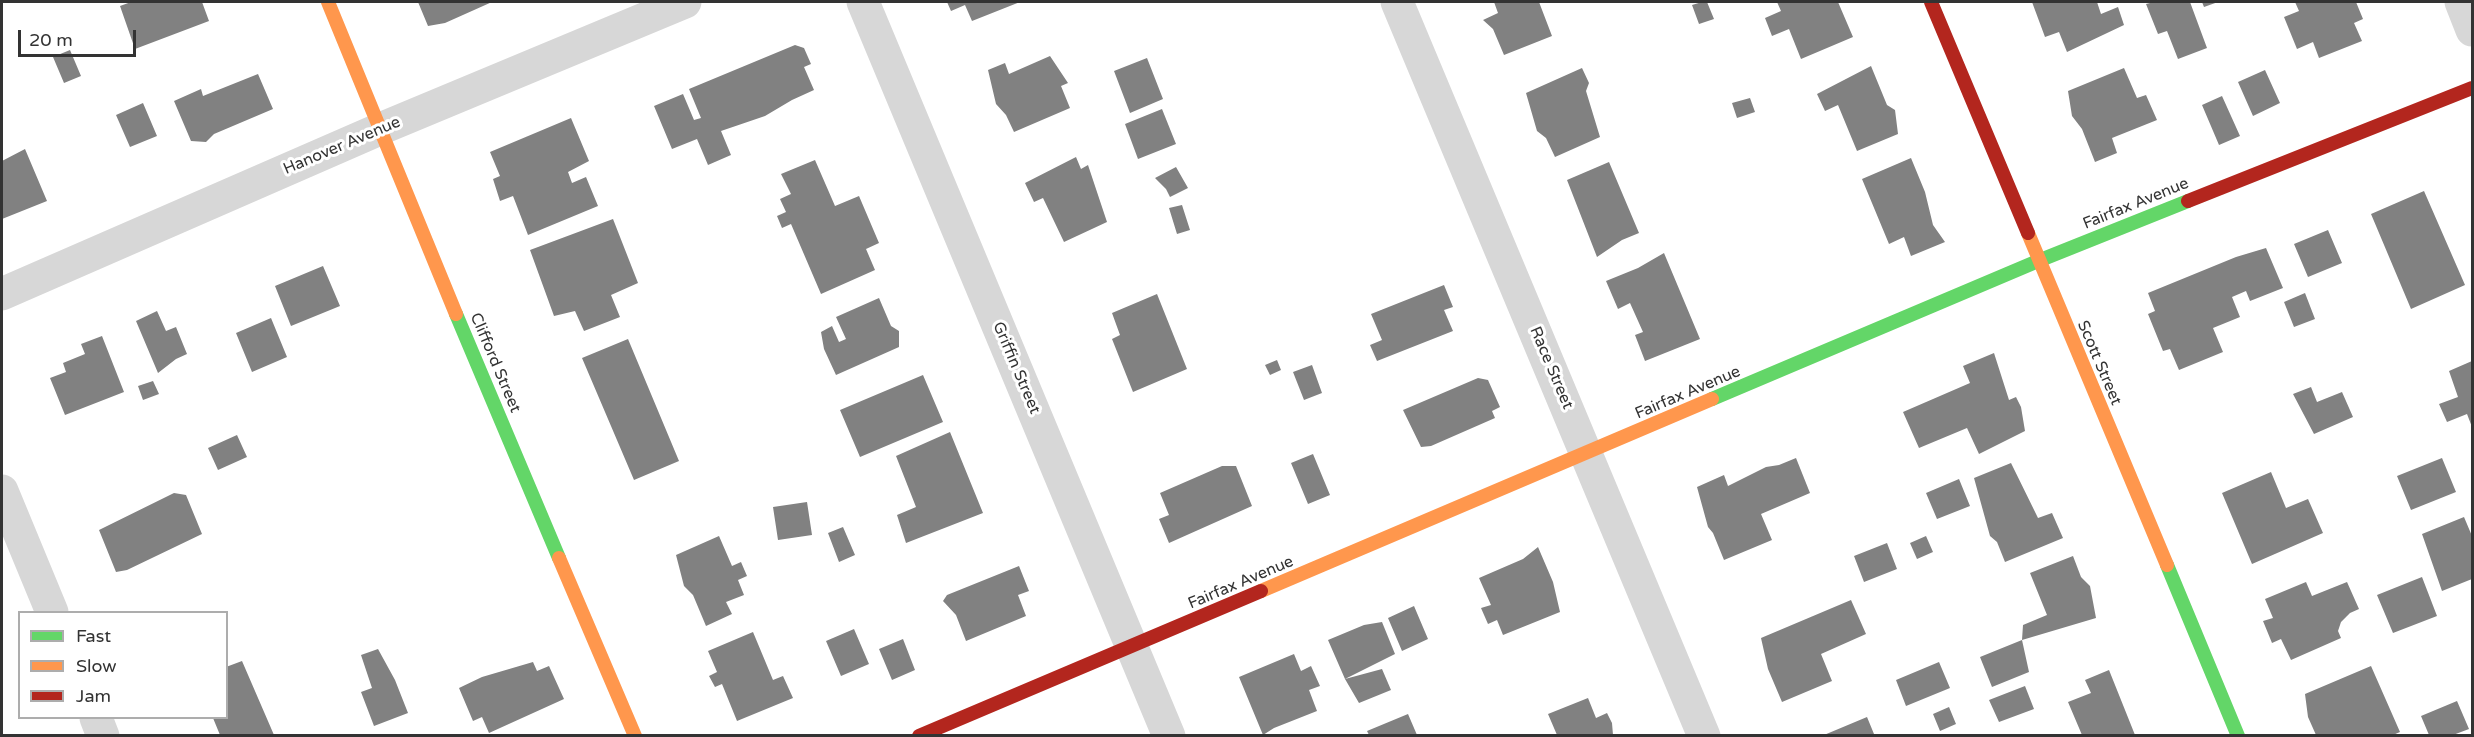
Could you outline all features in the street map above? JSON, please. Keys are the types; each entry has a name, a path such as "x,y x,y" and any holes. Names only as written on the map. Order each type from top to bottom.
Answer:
{"street":[{"name":"Clifford Street","path":"328,2 484,381 635,735"},
{"name":"Hanover Avenue","path":"2,294 380,129 685,2"},
{"name":"Griffin Street","path":"863,2 1169,735"},
{"name":"Race Street","path":"1397,2 1704,735"},
{"name":"Scott Street","path":"1931,2 2238,735"},
{"path":"2461,2 2472,30"},
{"name":"Fairfax Avenue","path":"920,735 2038,261 2472,88"},
{"path":"2,491 52,611"},
{"path":"97,719 103,735"}],"building":[{"path":"131,2 202,2 209,21 135,49 120,6"},
{"path":"418,2 492,2 445,23 428,26"},
{"path":"947,2 1020,2 972,21 965,5 951,11"},
{"path":"1494,2 1539,2 1552,36 1504,55 1493,29 1483,20 1498,13"},
{"path":"1707,2 1714,19 1699,24 1692,5"},
{"path":"1777,2 1838,2 1853,37 1801,59 1789,29 1772,36 1765,18 1781,11"},
{"path":"2032,2 2097,2 2101,14 2118,7 2124,25 2067,52 2059,32 2045,37"},
{"path":"2190,2 2207,48 2178,59 2167,31 2158,34 2146,4"},
{"path":"2202,2 2218,2 2204,7"},
{"path":"2295,2 2356,2 2363,19 2354,23 2362,41 2319,58 2313,42 2297,49 2284,17 2299,11"},
{"path":"795,45 804,48 811,64 804,67 814,90 765,116 721,131 731,155 708,165 697,139 672,149 654,106 683,94 694,120 701,118 689,89"},
{"path":"70,50 81,76 64,83 53,57"},
{"path":"1050,56 1068,83 1061,86 1070,108 1014,132 1006,115 996,104 988,70 1005,63 1009,74"},
{"path":"1147,58 1163,99 1130,113 1114,71"},
{"path":"1871,66 1887,105 1895,110 1898,134 1857,151 1838,105 1825,111 1817,94"},
{"path":"1582,68 1589,83 1586,91 1600,137 1555,157 1546,138 1537,131 1526,93"},
{"path":"2124,68 2137,98 2146,95 2157,120 2112,138 2117,153 2095,162 2082,129 2072,116 2068,91"},
{"path":"2265,70 2280,103 2253,116 2238,82"},
{"path":"258,74 273,109 214,134 206,142 191,141 174,101 201,89 203,96"},
{"path":"2222,96 2240,136 2219,145 2202,105"},
{"path":"1750,98 1755,112 1737,118 1732,103"},
{"path":"143,103 157,136 130,147 116,115"},
{"path":"1162,109 1176,144 1138,159 1125,124"},
{"path":"571,118 589,161 568,172 572,183 586,177 598,206 528,235 513,196 500,201 493,179 500,176 490,152"},
{"path":"25,149 47,201 2,219 2,161"},
{"path":"1076,157 1081,169 1088,165 1107,222 1064,242 1043,198 1034,202 1025,183"},
{"path":"1911,158 1925,192 1933,225 1945,242 1911,256 1904,237 1889,244 1862,179"},
{"path":"815,160 835,206 859,196 879,243 866,249 875,270 821,294 791,224 782,228 777,216 786,212 780,199 791,194 781,174"},
{"path":"1609,162 1639,233 1622,240 1597,257 1567,180"},
{"path":"1176,167 1188,188 1170,197 1166,189 1155,178"},
{"path":"2424,191 2465,285 2411,309 2371,214"},
{"path":"1182,205 1190,230 1177,234 1169,208"},
{"path":"613,219 638,283 611,295 620,317 584,331 575,311 554,316 530,250"},
{"path":"2328,230 2342,263 2308,277 2294,244"},
{"path":"2266,248 2283,288 2250,301 2246,291 2232,297 2240,317 2213,328 2223,352 2179,370 2170,349 2163,351 2148,314 2155,311 2148,293 2236,257"},
{"path":"1664,253 1700,339 1645,361 1635,335 1643,332 1630,303 1618,309 1606,281 1638,268"},
{"path":"323,266 340,306 291,326 275,286"},
{"path":"1444,285 1453,307 1444,310 1453,331 1377,361 1370,345 1382,340 1371,314"},
{"path":"2305,293 2315,319 2294,327 2284,302"},
{"path":"1157,294 1187,369 1133,392 1112,339 1120,335 1112,313"},
{"path":"879,298 891,326 899,331 899,347 836,375 824,349 821,332 832,326 839,342 846,339 836,317"},
{"path":"157,311 166,331 176,327 187,354 176,359 158,373 136,321"},
{"path":"271,318 287,357 252,372 236,333"},
{"path":"102,336 124,392 65,415 50,378 66,372 63,363 85,354 81,344"},
{"path":"628,339 679,461 634,480 582,358"},
{"path":"1994,353 2009,400 2016,397 2021,407 2025,431 1979,454 1967,428 1919,448 1903,412 1970,383 1963,366"},
{"path":"1277,360 1281,370 1270,375 1265,365"},
{"path":"2472,361 2472,427 2467,414 2447,422 2439,404 2458,397 2449,371"},
{"path":"1312,365 1322,393 1304,400 1293,372"},
{"path":"923,375 943,422 860,457 840,410"},
{"path":"1478,378 1488,380 1500,407 1492,411 1495,418 1431,446 1421,447 1403,410"},
{"path":"153,381 159,394 143,400 138,386"},
{"path":"2311,387 2317,402 2342,392 2353,417 2314,434 2293,394"},
{"path":"950,432 983,513 906,543 897,515 916,507 896,456"},
{"path":"237,435 247,457 218,470 208,448"},
{"path":"1313,454 1330,495 1308,504 1291,463"},
{"path":"1796,458 1810,493 1761,514 1772,540 1724,560 1713,533 1708,527 1697,487 1724,475 1728,486 1766,467 1779,465"},
{"path":"2442,458 2456,492 2411,510 2397,476"},
{"path":"2011,463 2038,518 2052,513 2063,538 2005,562 1997,542 1990,536 1974,478"},
{"path":"1222,466 1236,466 1252,506 1169,543 1159,519 1169,515 1160,493"},
{"path":"2271,472 2286,508 2308,499 2323,533 2252,564 2222,493"},
{"path":"1959,479 1970,506 1937,519 1926,493"},
{"path":"174,493 186,495 202,534 127,570 116,572 99,530"},
{"path":"807,502 812,535 778,540 773,507"},
{"path":"2464,517 2472,536 2472,579 2442,591 2422,534"},
{"path":"843,527 855,555 839,562 828,533"},
{"path":"719,536 732,566 741,562 747,576 738,580 744,595 726,602 732,614 706,626 693,595 684,586 676,555"},
{"path":"1926,536 1933,552 1917,559 1910,543"},
{"path":"1887,543 1897,569 1864,582 1854,556"},
{"path":"1538,547 1553,582 1560,612 1503,635 1497,620 1488,624 1481,608 1491,605 1479,578 1523,559"},
{"path":"2073,556 2081,577 2090,586 2096,618 2022,640 2023,625 2047,615 2030,573"},
{"path":"1019,566 1029,591 1018,595 1026,616 966,641 956,615 943,601 947,595"},
{"path":"2422,577 2437,616 2393,633 2377,595"},
{"path":"2306,582 2312,596 2347,582 2359,609 2350,613 2341,622 2338,631 2341,638 2291,660 2281,639 2272,643 2263,621 2273,618 2265,599"},
{"path":"1851,600 1866,634 1821,654 1832,681 1782,702 1768,669 1761,638"},
{"path":"1414,606 1428,639 1402,651 1388,618"},
{"path":"1382,622 1395,654 1345,679 1328,640 1364,625"},
{"path":"854,629 869,664 841,676 826,641"},
{"path":"753,632 773,680 783,676 793,698 737,721 722,684 715,687 709,676 717,672 708,651"},
{"path":"903,639 915,670 892,680 879,649"},
{"path":"2022,640 2029,672 1992,687 1980,657"},
{"path":"378,649 395,680 408,713 374,726 361,692 372,688 361,655"},
{"path":"1294,654 1301,671 1311,666 1320,686 1309,690 1317,711 1274,728 1263,735 1239,677"},
{"path":"242,661 274,735 220,735 213,719 228,719 228,666"},
{"path":"533,662 537,671 549,666 564,699 489,733 482,717 473,721 459,688 482,677"},
{"path":"1939,662 1950,688 1906,706 1896,680"},
{"path":"2371,666 2400,732 2393,735 2316,735 2308,717 2305,694"},
{"path":"1382,669 1391,690 1359,703 1345,679"},
{"path":"2109,670 2135,735 2082,735 2068,702 2091,693 2085,680"},
{"path":"2025,686 2034,709 1999,722 1989,700"},
{"path":"1588,698 1596,718 1607,713 1612,723 1613,735 1557,735 1548,714"},
{"path":"2457,701 2469,729 2453,735 2429,735 2421,716"},
{"path":"1949,707 1956,724 1940,731 1933,714"},
{"path":"1408,714 1417,735 1369,735 1367,731"},
{"path":"1867,717 1874,734 1872,735 1824,735"}],"traffic: fast":[{"path":"1712,399 2038,261 2188,201"},
{"path":"456,314 559,558"},
{"path":"2167,565 2238,736"}],"traffic: slow":[{"path":"328,2 456,314"},
{"path":"2028,233 2167,565"},
{"path":"1261,591 1712,399"},
{"path":"559,558 635,736"}],"traffic: jam":[{"path":"1931,2 2028,233"},
{"path":"2188,201 2472,88"},
{"path":"919,736 1261,591"}]}
